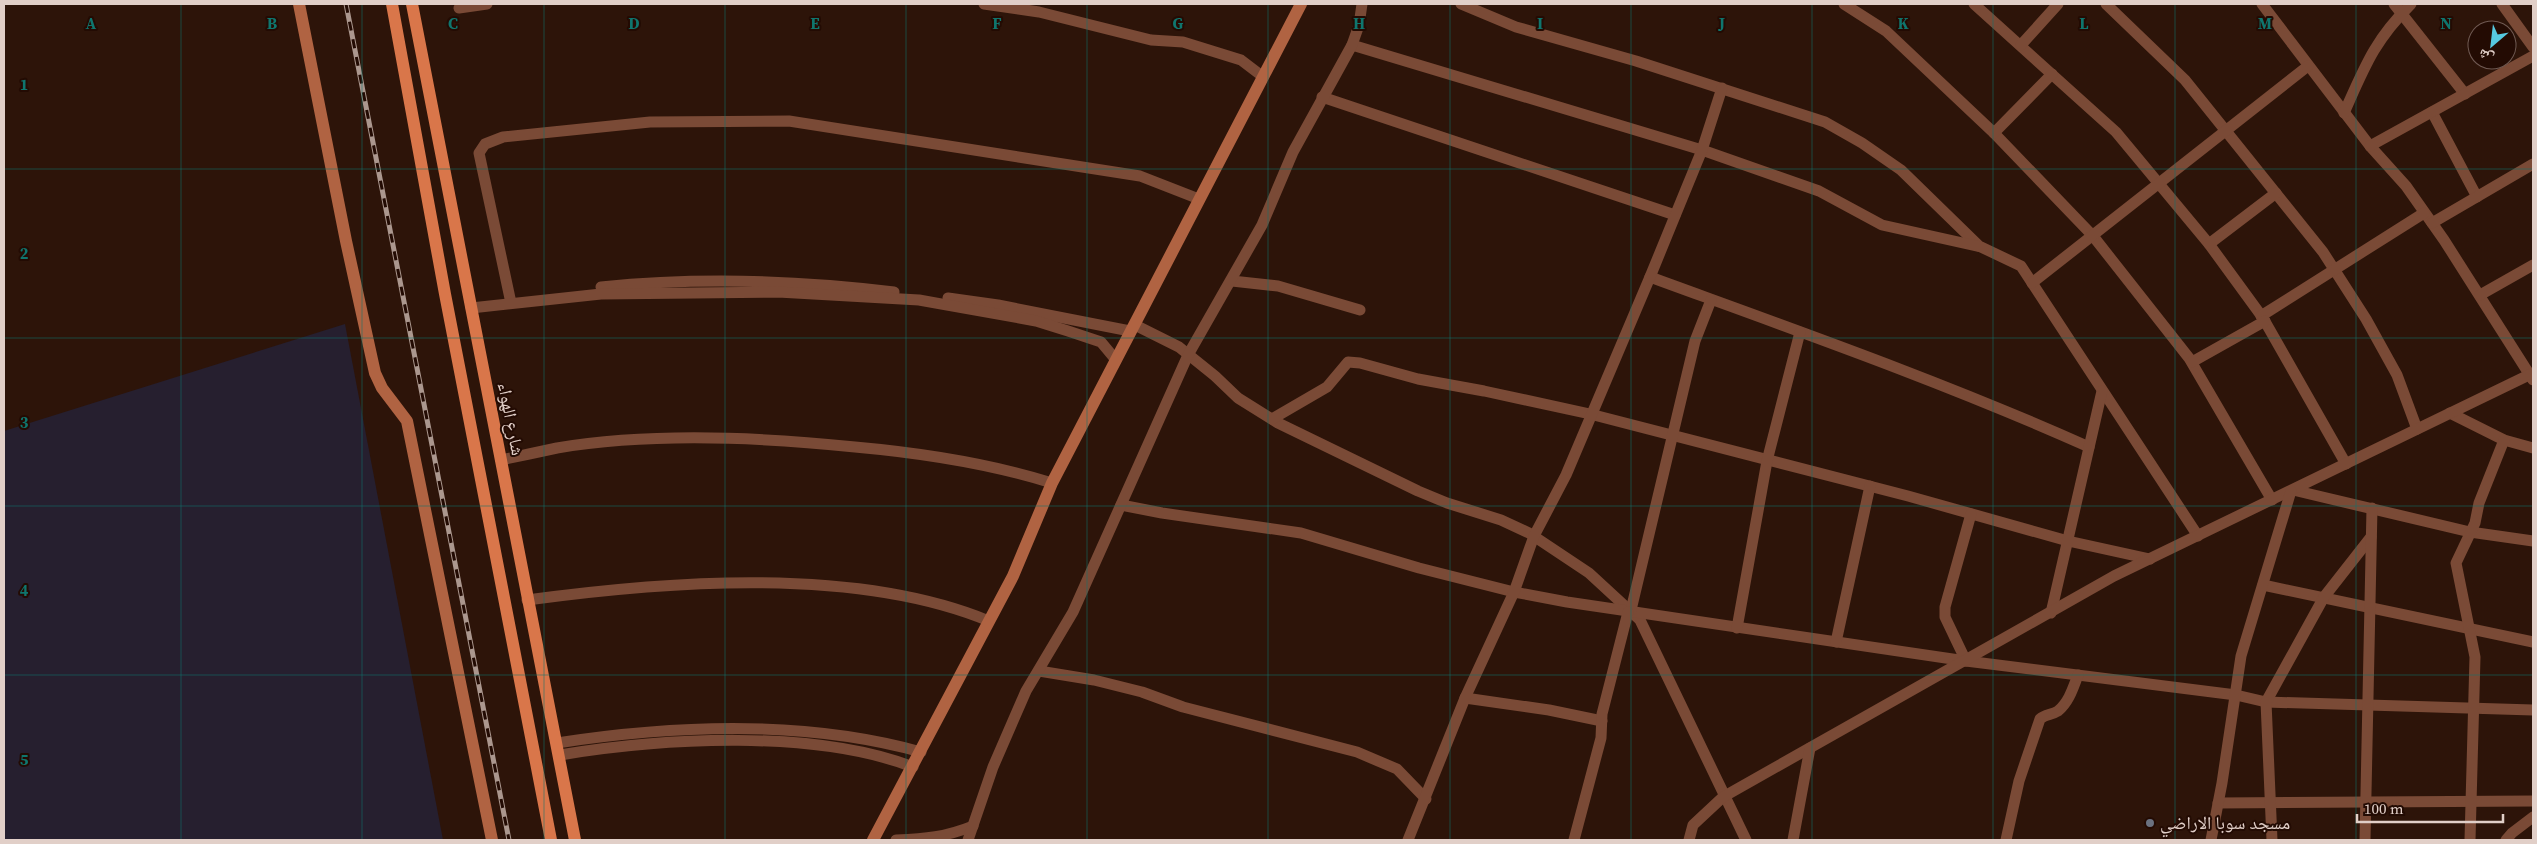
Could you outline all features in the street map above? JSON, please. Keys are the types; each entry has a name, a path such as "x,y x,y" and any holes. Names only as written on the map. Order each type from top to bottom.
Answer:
{"main road":[{"path":"392,4 447,304 552,840"},
{"name":"شارع الهواء","path":"412,4 575,840"}],"street":[{"path":"299,4 346,241 375,373 382,388 407,421 492,840"},
{"path":"459,8 487,4"},
{"path":"991,4 1083,22 1151,40 1183,42 1241,60 1262,76"},
{"path":"873,840 913,768 1013,576 1052,482 1301,4"},
{"path":"968,840 993,767 1026,691 1073,612 1188,354 1232,281 1262,225 1293,152 1352,45 1359,25 1362,4"},
{"path":"1460,4 1516,27 1722,88 1826,122 1901,170 1981,247"},
{"path":"1844,4 1886,31 1994,133 2093,236 2192,362 2272,500"},
{"path":"1974,4 2116,132 2209,244 2263,319 2346,464"},
{"path":"2021,45 2058,4"},
{"path":"2106,4 2186,80 2276,193 2334,270 2366,319 2397,375 2417,429"},
{"path":"2394,4 2403,12 2465,94"},
{"path":"2344,114 2372,50 2385,30 2412,4"},
{"path":"2502,4 2533,47"},
{"path":"1689,840 1693,825 1723,797 2114,576 2450,413 2532,376 2406,186 2344,114 2267,6"},
{"path":"1352,45 1702,150 1819,191 1882,225 1981,247 2021,266 2198,536"},
{"path":"2370,146 2533,56"},
{"path":"2032,283 2308,66"},
{"path":"1994,133 2052,74"},
{"path":"1408,840 1465,698 1514,592 1534,536 1566,475 1590,414 1650,277 1702,150 1722,88"},
{"path":"1322,97 1675,215"},
{"path":"2432,112 2476,197"},
{"path":"513,303 479,153 485,144 503,137 650,122 789,121 1140,176 1199,198"},
{"path":"2432,223 2533,164"},
{"path":"2209,244 2276,193"},
{"path":"2192,362 2263,319 2334,270 2424,214"},
{"path":"2480,295 2533,265"},
{"path":"1650,277 1800,332 2025,419 2089,447"},
{"path":"513,303 531,295 626,285 748,279 826,284 998,304 1132,328 1158,336 1188,354 1238,398 1272,419 1418,491 1447,503 1501,520 1534,536 1589,573 1632,612 1668,678 1723,797 1746,840"},
{"path":"1232,281 1278,286 1360,310"},
{"path":"471,308 601,294 778,292 919,300 1036,322 1068,330 1101,342 1116,360"},
{"path":"1574,840 1601,738 1602,721 1632,612 1695,341 1711,300"},
{"path":"1737,628 1767,461 1800,332"},
{"path":"1272,419 1327,387 1348,362 1360,363 1418,379 1590,414 1870,486 2068,541 2150,559"},
{"path":"2051,613 2102,391"},
{"path":"2450,413 2504,440 2533,448"},
{"path":"501,460 558,448 623,442 760,439 907,452 1011,470 1052,482"},
{"path":"2470,840 2474,658 2456,563 2470,532 2489,476 2504,440"},
{"path":"1836,642 1870,486"},
{"path":"2292,490 2470,532 2533,541"},
{"path":"2210,840 2218,803 2241,656 2292,490"},
{"path":"1122,505 1162,513 1301,533 1419,568 1514,592 1737,628 1966,661 2236,695 2266,702 2473,710 2533,710"},
{"path":"2365,840 2372,508"},
{"path":"1966,661 1945,617 1945,607 1971,514"},
{"path":"2272,840 2272,804 2266,702 2324,597 2371,537"},
{"path":"527,600 644,587 778,584 853,589 909,597 955,607 989,621"},
{"path":"2263,584 2533,642"},
{"path":"1039,671 1094,680 1142,692 1183,707 1357,752 1397,769 1426,799"},
{"path":"2006,840 2019,781 2040,719 2045,714 2057,711 2068,700 2078,675"},
{"path":"1465,698 1549,710 1602,721"},
{"path":"558,749 610,735 681,730 771,731 852,737 879,741 921,752"},
{"path":"558,749 727,741 779,743 851,751 882,757 913,768"},
{"path":"1793,840 1810,748"},
{"path":"2218,803 2272,804 2365,800 2533,801"},
{"path":"2506,840 2533,817"},
{"path":"896,840 927,840 953,834 973,826"}],"shaded area":[{"path":"345,324 443,840 4,840 4,431"}],"railway":[{"path":"346,4 509,840"}],"place":[{"name":"مسجد سوبا الاراضي","path":"2150,823"}]}
